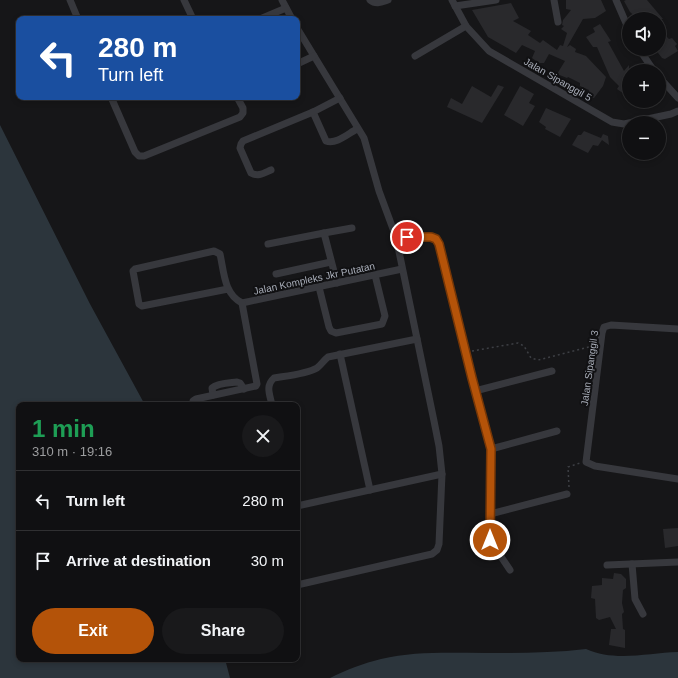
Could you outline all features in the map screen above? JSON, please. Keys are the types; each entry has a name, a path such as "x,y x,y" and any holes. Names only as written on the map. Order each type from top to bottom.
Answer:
{"street":[{"path":"70,0 77,16"},
{"path":"184,0 192,16"},
{"path":"282,0 290,16"},
{"path":"285,0 286,8"},
{"path":"370,0 378,3 388,0"},
{"path":"454,3 496,0"},
{"path":"554,0 558,22"},
{"path":"616,0 622,14"},
{"name":"Jalan Sipanggil 5","path":"454,3 466,26 489,51 612,122 624,124 671,114 678,111"},
{"path":"267,16 286,8"},
{"path":"415,56 466,26"},
{"path":"300,33 357,129 364,138 379,191 396,237 439,446 442,474 439,544 437,550 432,554 300,584"},
{"path":"300,63 314,56"},
{"path":"666,85 678,98"},
{"path":"270,170 259,175 251,173 240,148 240,144 243,141 313,112 340,98"},
{"path":"112,100 135,152 139,156 144,156 240,116 243,113 243,108 239,100"},
{"path":"313,112 326,141 334,142 357,129"},
{"path":"268,244 352,228"},
{"path":"324,233 337,283"},
{"path":"396,237 431,237 436,239 439,244 475,391 491,449 490,540 510,570"},
{"path":"218,252 220,254 228,289 142,306 139,304 133,271 135,269 218,252"},
{"path":"276,274 331,262"},
{"name":"Jalan Kompleks Jkr Putatan","path":"228,289 231,296 242,303 402,269"},
{"path":"319,287 331,331 336,333 382,324 385,316 375,275"},
{"path":"193,402 196,399 213,395 244,390 256,386 257,384 242,303"},
{"name":"Jalan Sipanggil 3","path":"586,462 604,327 611,325 678,330"},
{"path":"271,402 268,388 270,382 274,378 313,370 319,367 328,357 417,339"},
{"path":"340,354 370,490"},
{"path":"475,391 552,371"},
{"path":"491,449 557,431"},
{"path":"586,462 595,466 678,478"},
{"path":"300,505 442,474"},
{"path":"490,514 567,494"},
{"path":"607,565 678,562"},
{"path":"632,564 635,599 643,614"}],"path":[{"path":"466,352 518,343 524,346 531,358 538,360 601,344"},
{"path":"567,494 569,489 568,467 586,462"}],"shaded area":[{"path":"0,125 90,304 143,402 16,402 16,662 226,662 230,678 0,678"},
{"path":"586,649 597,653 620,656 678,652 678,678 330,678 368,663 394,656 433,653 510,653"}],"building":[{"path":"566,0 601,0 606,11 595,18 583,19 567,47 570,45 576,49 575,52 586,56 606,77 603,86 594,98 588,96 589,90 580,86 580,83 568,77 567,78 557,74 565,61 549,54 544,63 539,63 532,58 535,51 522,45 516,53 488,37 472,10 511,3 519,18 513,21 531,31 528,35 540,43 543,40 557,50 560,45 563,46 567,33 561,29 564,26 562,25 563,20 571,10 566,9"},
{"path":"647,0 657,12 630,12 624,1"},
{"path":"600,24 611,41 608,42 622,67 622,92 617,89 619,86 610,77 597,47 593,47 586,37 595,32 593,28"},
{"path":"666,36 669,39 672,38 677,44 675,46 678,51 665,59 660,56 666,56"},
{"path":"498,85 504,87 482,123 447,107 451,98 462,104 472,86 491,97"},
{"path":"520,86 534,94 529,103 535,106 523,126 504,115"},
{"path":"546,108 571,119 560,137 545,129 546,127 539,122"},
{"path":"584,131 601,138 603,134 608,136 609,145 602,140 598,146 593,145 588,153 572,145 578,135 581,135"},
{"path":"678,528 678,546 665,548 663,529"},
{"path":"614,573 621,574 626,579 626,588 623,590 622,603 624,612 622,614 623,629 625,630 625,648 609,645 611,629 616,629 610,617 599,620 596,618 595,599 591,598 592,586 602,585 602,578 613,579"}],"route":[{"path":"407,237 431,237 436,239 439,244 491,449 490,540"}]}
